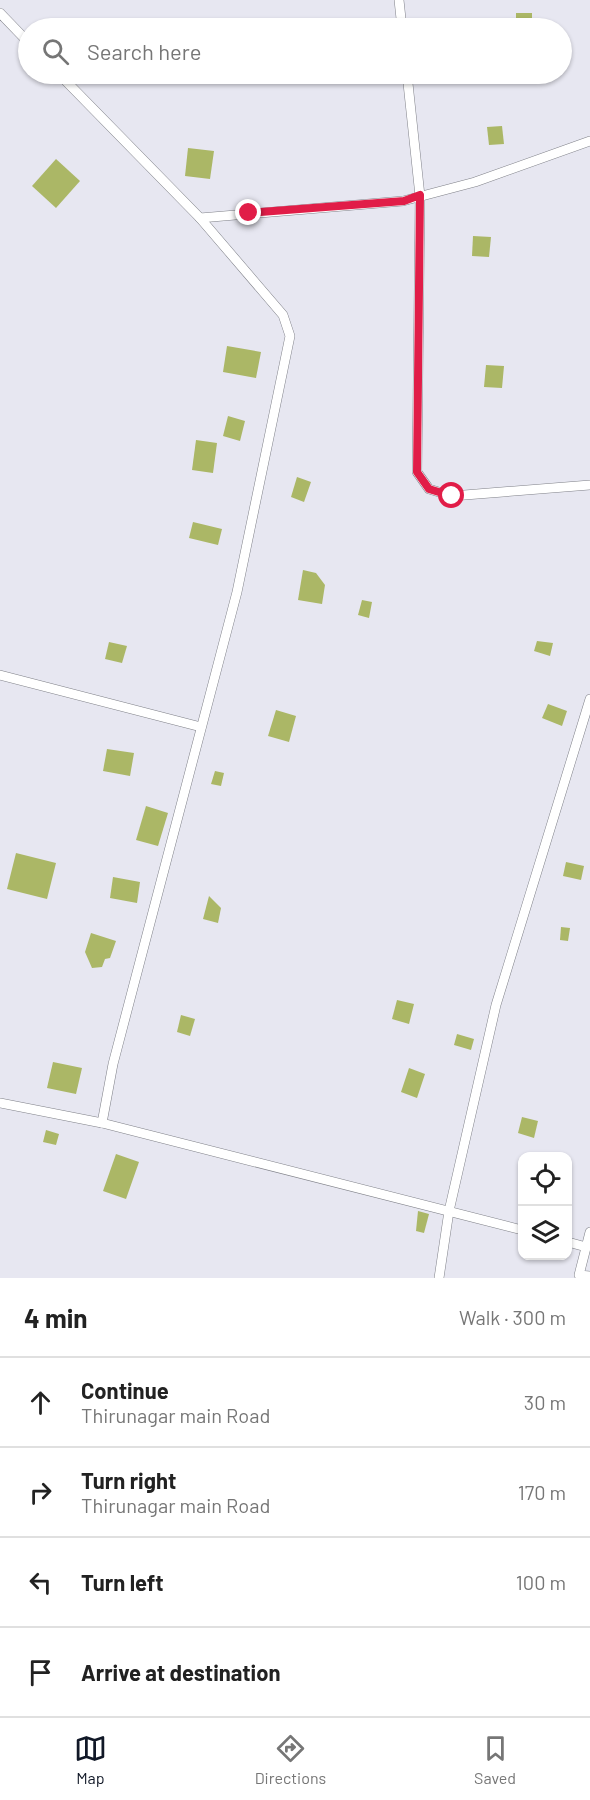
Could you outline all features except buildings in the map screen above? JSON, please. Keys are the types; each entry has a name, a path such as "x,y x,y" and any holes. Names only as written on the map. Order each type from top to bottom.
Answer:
{"street":[{"path":"399,0 401,18"},
{"path":"0,13 18,32"},
{"path":"69,84 200,219 283,315 290,336 237,592 113,1064 102,1123"},
{"path":"408,84 420,195 417,472 429,489 452,496 590,485"},
{"path":"200,219 404,201 476,182 590,141"},
{"path":"0,675 201,727"},
{"path":"439,1278 449,1211 496,1005 590,699"},
{"path":"0,1102 102,1123 518,1229"},
{"path":"590,1232 579,1275 590,1276"},
{"path":"572,1243 586,1247"}],"route":[{"path":"249,213 404,201 420,195 417,472 429,489 452,496"}]}
